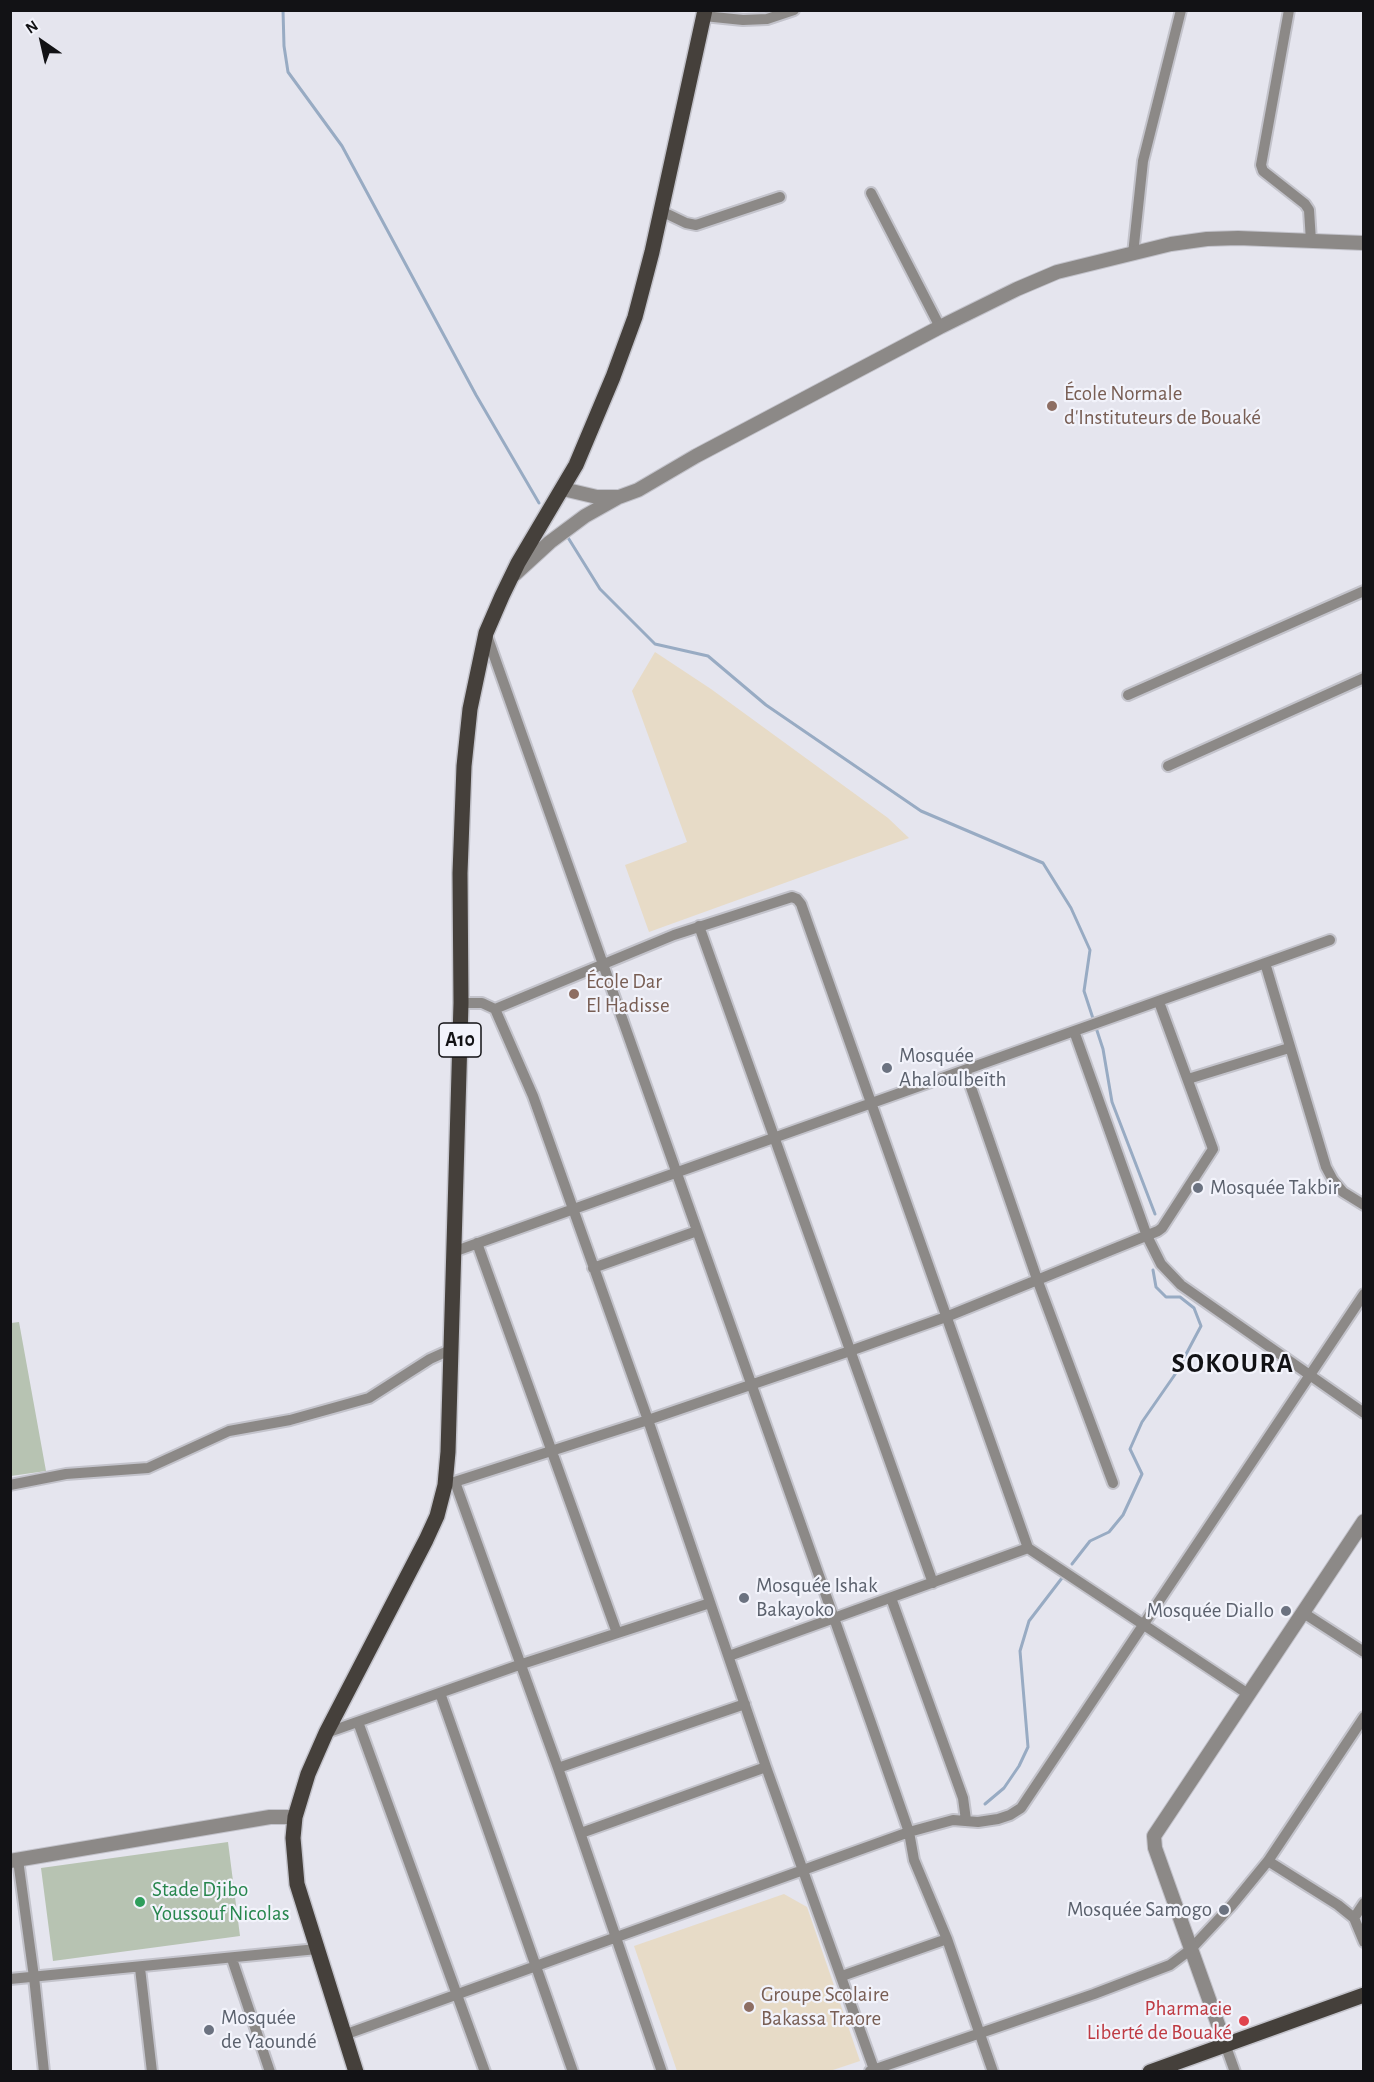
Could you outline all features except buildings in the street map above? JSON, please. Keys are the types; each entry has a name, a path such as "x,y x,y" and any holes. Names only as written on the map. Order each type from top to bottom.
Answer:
{"main road":[{"name":"A10","path":"356,2072 297,1884 293,1849 295,1816 308,1774 326,1733 426,1540 450,1484 448,1452 450,1350 461,1003 460,873 465,740 486,633 511,577 576,465 635,317 661,211 704,13"},
{"path":"1150,2072 1364,1995"}],"street":[{"path":"1132,254 1143,161 1181,10"},
{"path":"1289,10 1261,165 1263,171 1305,204 1309,210 1311,241"},
{"path":"704,13 743,20 767,19 793,11"},
{"path":"871,192 940,327"},
{"path":"661,211 686,223 696,225 780,197"},
{"path":"511,577 549,542 585,516 619,497 638,490 696,456 940,327 1057,272 1171,244 1207,239 1364,243"},
{"path":"563,489 597,497 619,497"},
{"path":"1128,695 1364,591"},
{"path":"486,633 909,1832 914,1860 947,1939 993,2072"},
{"path":"1168,766 1364,678"},
{"path":"495,1009 699,926 792,897 797,899 801,904 1028,1548 1248,1694"},
{"path":"699,926 933,1583"},
{"path":"453,1252 1330,940"},
{"path":"1265,963 1326,1167 1343,1192 1364,1205"},
{"path":"461,1003 482,1002 495,1009 532,1096 648,1420 766,1767 842,1976 873,2071 1170,1965 1190,1950 1232,1905 1268,1861 1364,1717"},
{"path":"662,2072 558,1768 450,1484 752,1385 946,1317 1162,1228 1213,1149 1159,1002"},
{"path":"1074,1031 1147,1236 1161,1264 1181,1285 1364,1413"},
{"path":"1188,1080 1289,1048"},
{"path":"965,1070 1037,1279 1113,1483"},
{"path":"593,1268 697,1231"},
{"path":"477,1243 616,1633"},
{"path":"344,2035 909,1832 953,1820 978,1822 998,1819 1021,1808 1364,1294"},
{"path":"10,1485 66,1474 148,1468 229,1431 290,1420 369,1398 430,1359 450,1350"},
{"path":"1235,2072 1190,1950 1155,1848 1154,1836 1364,1521"},
{"path":"729,1656 1028,1548"},
{"path":"891,1598 963,1798 966,1820"},
{"path":"326,1733 519,1665 710,1603"},
{"path":"1302,1612 1364,1652"},
{"path":"440,1693 573,2072"},
{"path":"558,1768 745,1704"},
{"path":"358,1722 484,2072"},
{"path":"581,1833 766,1767"},
{"path":"44,2072 34,1977 14,1860 270,1817 295,1816"},
{"path":"1268,1861 1338,1905 1354,1918 1364,1942"},
{"path":"1354,1918 1364,1903"},
{"path":"842,1976 947,1939"},
{"path":"10,1979 317,1949"},
{"path":"232,1959 270,2072"},
{"path":"140,1968 152,2072"}],"shaded area":[{"path":"655,652 711,689 888,818 909,838 649,932 625,865 687,842 632,691"},
{"path":"784,1894 807,1907 860,2061 830,2071 677,2071 634,1946"}],"green space":[{"path":"19,1322 46,1471 11,1476 11,1323"},
{"name":"Stade Djibo Youssouf Nicolas","path":"228,1842 240,1936 53,1961 41,1868"}],"waterway":[{"path":"283,10 284,46 288,72 342,146 476,395 539,503"},
{"path":"567,536 600,589 655,644 708,656 766,705 921,811 1043,863 1071,908 1090,950 1084,991 1103,1049 1112,1102 1155,1214"},
{"path":"1072,1564 1090,1541 1109,1532 1123,1515 1142,1474 1130,1449 1142,1422 1176,1373 1201,1326 1194,1308 1180,1297 1166,1297 1156,1287 1153,1270"},
{"path":"985,1804 1004,1788 1019,1766 1028,1747 1020,1651 1029,1621 1062,1578"}],"place":[{"name":"École Normale d'Instituteurs de Bouaké","path":"1052,406"},
{"name":"École Dar El Hadisse","path":"574,994"},
{"name":"Mosquée Ahaloulbeïth","path":"887,1068"},
{"name":"Mosquée Takbir","path":"1198,1188"},
{"name":"Mosquée Ishak Bakayoko","path":"744,1598"},
{"name":"Mosquée Diallo","path":"1286,1611"},
{"name":"Stade Djibo Youssouf Nicolas","path":"140,1902"},
{"name":"Mosquée Samogo","path":"1224,1910"},
{"name":"Groupe Scolaire Bakassa Traore","path":"749,2007"},
{"name":"Pharmacie Liberté de Bouaké","path":"1244,2021"},
{"name":"Mosquée de Yaoundé","path":"209,2030"}],"district":[{"name":"SOKOURA","path":"1233,1364"}]}
